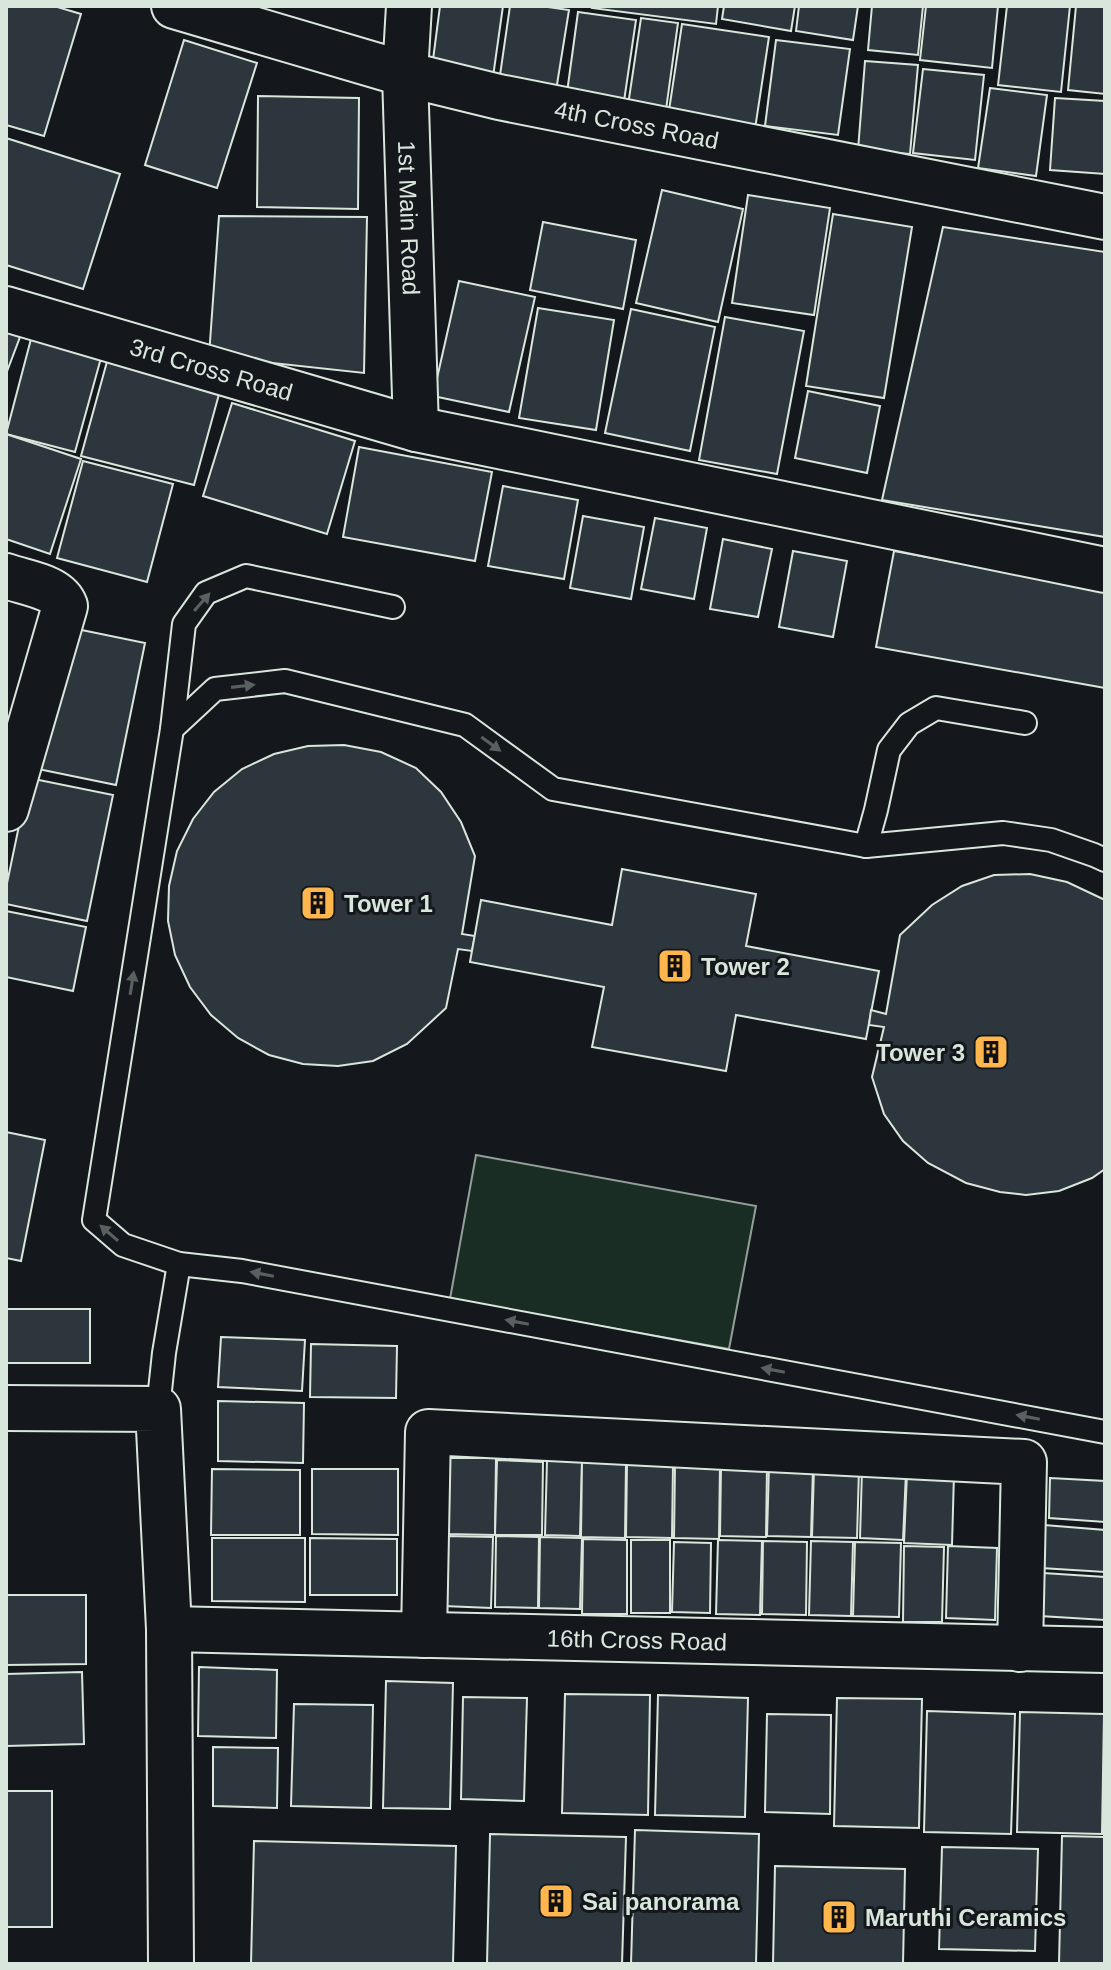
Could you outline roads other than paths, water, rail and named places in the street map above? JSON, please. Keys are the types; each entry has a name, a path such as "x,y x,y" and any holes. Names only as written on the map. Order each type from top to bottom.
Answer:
{"street":[{"name":"4th Cross Road","path":"174,6 405,74 499,97 1105,217"},
{"name":"1st Main Road","path":"409,6 405,74 416,429"},
{"name":"3rd Cross Road","path":"6,309 416,429 1105,570"},
{"path":"6,576 54,592 62,597 65,606 6,809"},
{"path":"6,1408 158,1409 169,1629 171,1964"},
{"path":"424,1635 428,1432 1024,1462 1020,1649"},
{"name":"16th Cross Road","path":"169,1629 1105,1650"}],"lane":[{"path":"393,607 246,576 206,593 184,624 172,729 94,1220 123,1245 179,1264 257,1274 1105,1432"},
{"path":"172,729 215,689 285,681 465,725 553,789 866,846 1003,833 1051,840 1105,860"},
{"path":"866,846 889,750 909,724 936,708 1025,723"},
{"path":"158,1409 179,1264"}],"place":[{"name":"Tower 1","path":"318,903"},
{"name":"Tower 2","path":"675,966"},
{"name":"Tower 3","path":"991,1052"},
{"name":"Sai panorama","path":"556,1901"},
{"name":"Maruthi Ceramics","path":"839,1917"}]}
